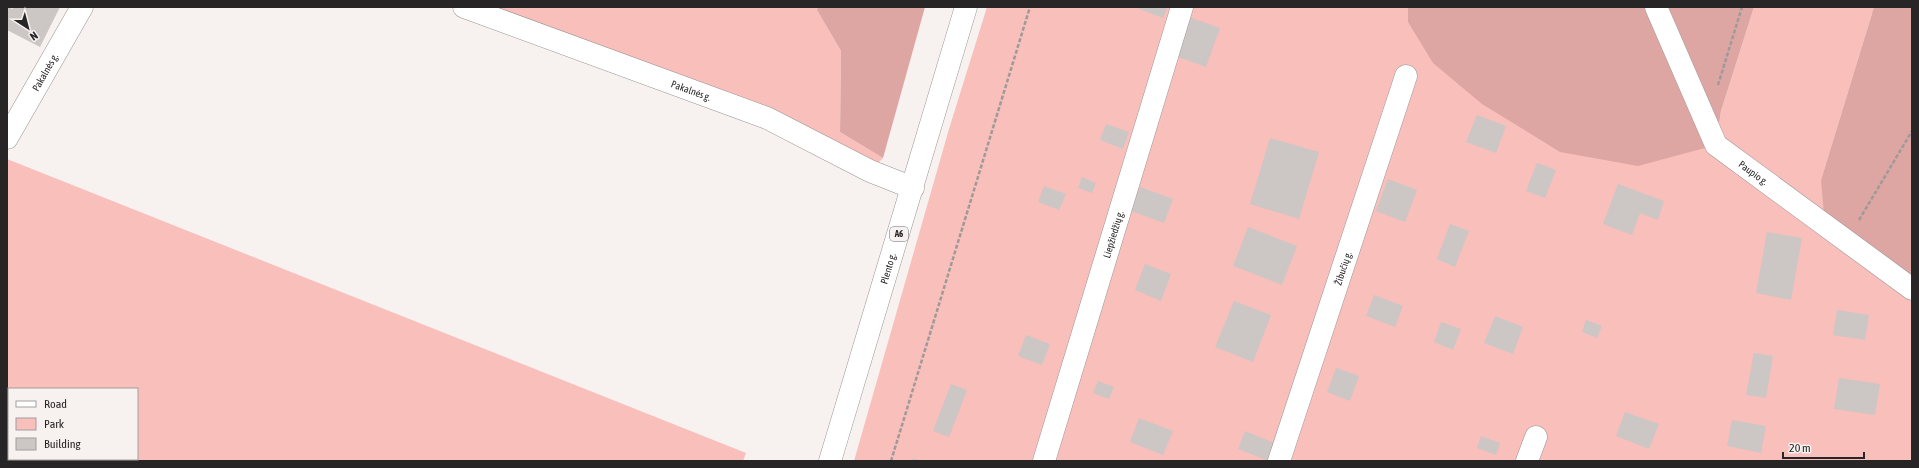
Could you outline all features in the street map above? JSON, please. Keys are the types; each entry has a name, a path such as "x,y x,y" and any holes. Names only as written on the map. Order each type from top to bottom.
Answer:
{"main road":[{"name":"Pakalnės g.","path":"7,138 82,7"},
{"name":"Pakalnės g.","path":"464,7 767,118 870,170 913,188"},
{"name":"Plento g.","path":"830,461 966,7"},
{"name":"Liepžiedžių g.","path":"1044,461 1182,7"},
{"name":"Paupio g.","path":"1656,7 1716,145 1912,289"},
{"name":"Žibučių g.","path":"1279,461 1406,76"},
{"path":"1527,461 1536,437"}],"path":[{"path":"891,461 1030,7"},
{"path":"1705,118 1720,79 1742,7"},
{"path":"1846,241 1912,131"}],"green space":[{"path":"454,7 818,7 817,10 841,51 840,132 883,158 870,171 767,118"},
{"path":"987,7 1408,7 1408,22 1716,145 1721,111 1754,7 1874,7 1821,180 1912,276 1912,461 854,461 949,129"},
{"path":"7,159 746,453 743,461 7,461"}],"shaded area":[{"path":"818,7 925,7 883,158 840,132 841,51 817,10"},
{"path":"1408,7 1754,7 1721,111 1716,145 1638,166 1560,152 1482,104 1433,63 1408,22"},
{"path":"1874,7 1912,7 1912,276 1825,227 1821,180"}],"building":[{"path":"7,7 13,9 13,7 60,7 40,47 7,30"},
{"path":"1134,7 1167,7 1163,18"},
{"path":"1189,17 1220,28 1206,67 1175,56"},
{"path":"1477,115 1506,126 1496,153 1466,142"},
{"path":"1106,124 1129,132 1123,149 1100,140"},
{"path":"1270,138 1319,152 1299,219 1250,204"},
{"path":"1537,163 1556,170 1545,198 1526,191"},
{"path":"1082,177 1096,183 1092,193 1078,188"},
{"path":"1388,179 1417,190 1405,222 1376,211"},
{"path":"1618,184 1664,201 1658,220 1640,213 1632,235 1603,224"},
{"path":"1044,186 1066,194 1059,210 1038,202"},
{"path":"1140,187 1173,199 1164,223 1131,211"},
{"path":"1450,224 1469,231 1455,267 1437,259"},
{"path":"1248,227 1297,246 1282,285 1233,266"},
{"path":"1767,232 1802,238 1791,300 1756,293"},
{"path":"1145,264 1171,274 1161,301 1135,290"},
{"path":"1374,295 1403,306 1395,327 1366,316"},
{"path":"1234,301 1271,315 1253,362 1215,347"},
{"path":"1837,310 1869,315 1865,340 1833,335"},
{"path":"1495,316 1523,327 1513,354 1484,343"},
{"path":"1586,320 1602,326 1597,338 1582,332"},
{"path":"1441,322 1461,329 1453,350 1434,342"},
{"path":"1026,335 1050,344 1042,365 1018,356"},
{"path":"1754,353 1773,356 1766,398 1746,395"},
{"path":"1336,368 1359,376 1350,401 1327,392"},
{"path":"1839,378 1880,384 1875,415 1834,409"},
{"path":"1098,381 1114,387 1109,399 1093,393"},
{"path":"951,384 967,390 949,437 933,431"},
{"path":"1625,412 1659,424 1649,449 1616,436"},
{"path":"1139,418 1173,431 1163,455 1130,442"},
{"path":"1732,420 1766,426 1761,453 1727,446"},
{"path":"1245,431 1277,444 1269,461 1238,449"},
{"path":"1481,436 1500,443 1496,455 1477,448"},
{"path":"913,458 921,461 912,461"}]}
